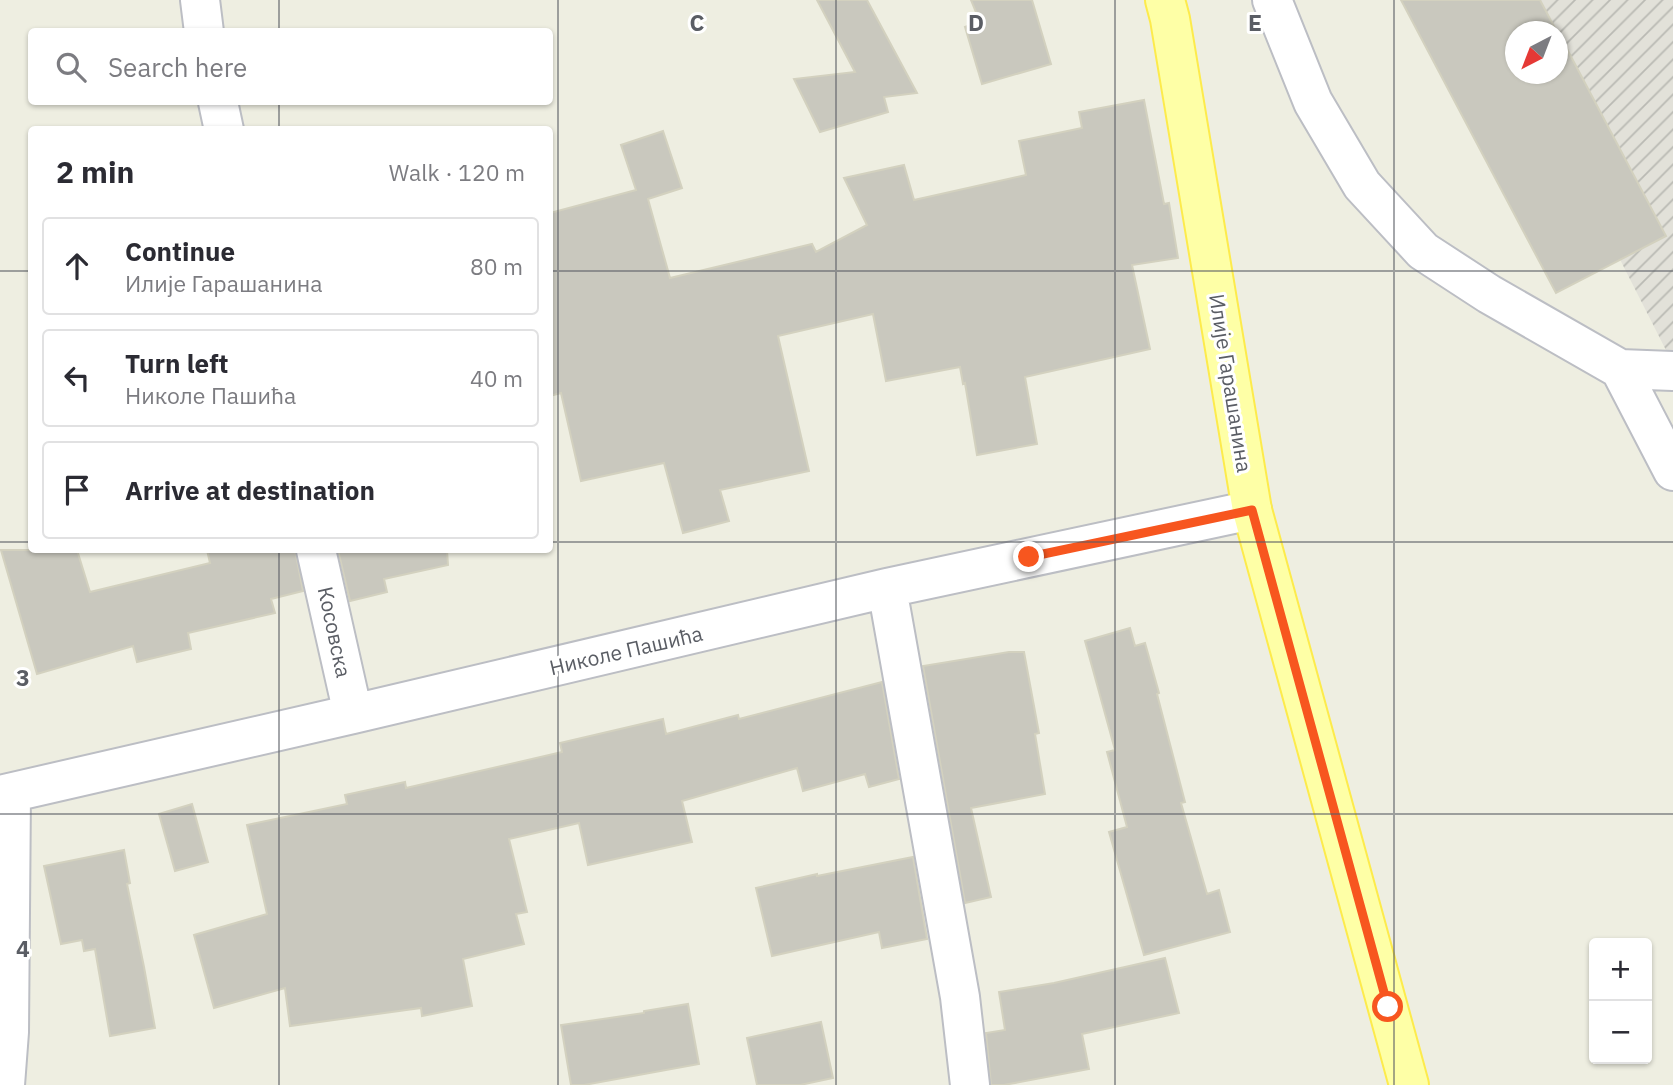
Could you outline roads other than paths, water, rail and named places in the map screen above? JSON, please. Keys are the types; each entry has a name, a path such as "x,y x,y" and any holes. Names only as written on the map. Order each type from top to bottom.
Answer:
{"main road":[{"name":"Илије Гарашанина","path":"1165,0 1252,510 1409,1085"}],"street":[{"path":"200,0 204,28"},
{"path":"1272,0 1313,102 1362,185 1423,251 1489,294 1620,369 1673,372"},
{"path":"219,105 223,126"},
{"path":"1620,369 1673,471"},
{"name":"Николе Пашића","path":"5,794 353,715 887,588 1252,510"},
{"name":"Косовска","path":"317,553 353,715"},
{"path":"887,588 960,996 970,1085"},
{"path":"5,794 9,1032 5,1085"}]}
